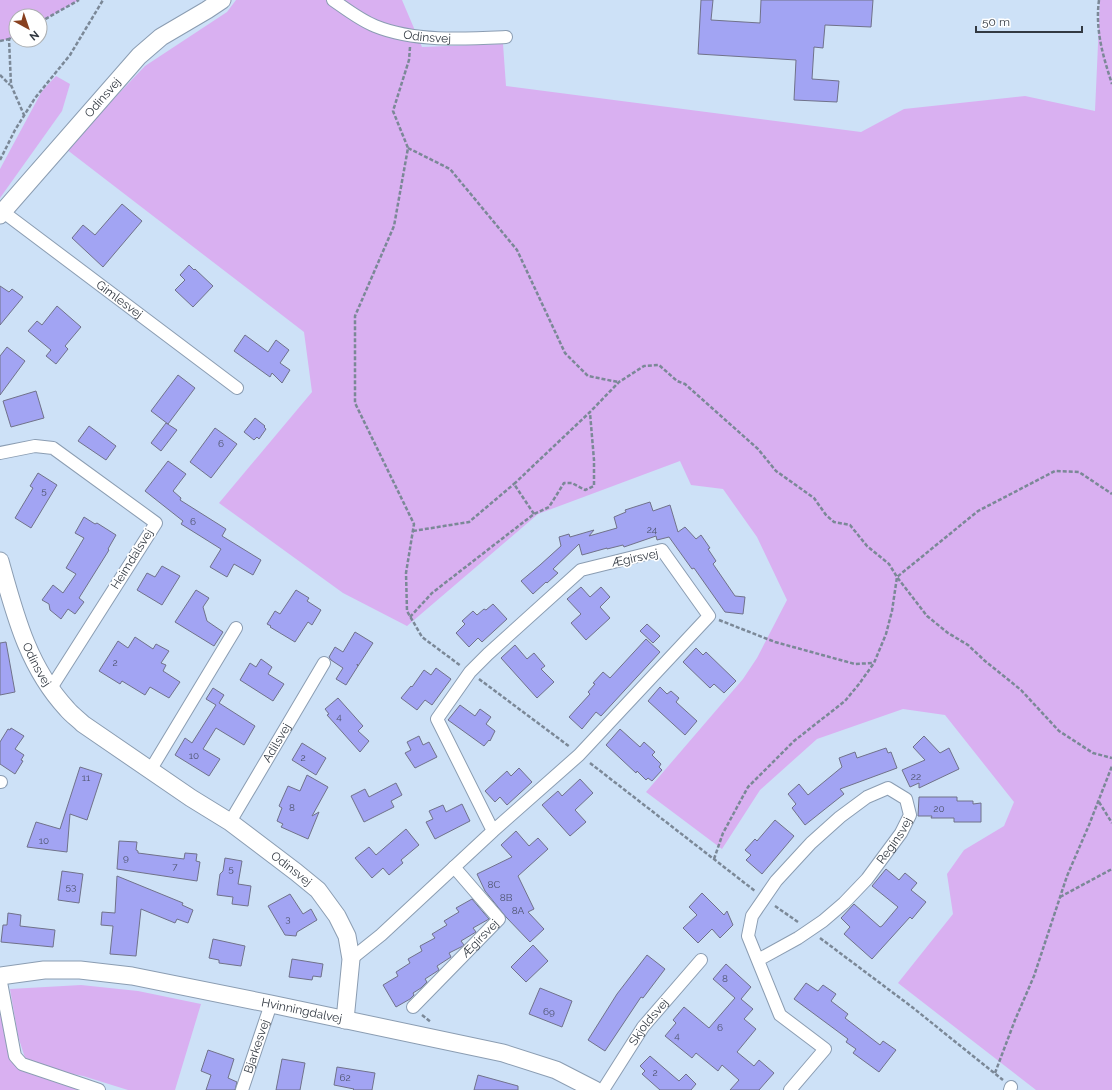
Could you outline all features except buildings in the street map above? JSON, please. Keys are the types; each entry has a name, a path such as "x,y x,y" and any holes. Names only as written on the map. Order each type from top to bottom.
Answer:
{"street":[{"name":"Odinsvej","path":"1,213 139,56 161,37 222,0"},
{"name":"Odinsvej","path":"333,0 375,26 404,34 454,39 506,37"},
{"name":"Gimlesvej","path":"1,213 237,388"},
{"name":"Heimdalsvej","path":"0,454 35,446 53,448 156,523 51,688"},
{"name":"Ægirsvej","path":"493,831 437,719 470,672 488,654 581,570 662,550 709,616"},
{"name":"Odinsvej","path":"0,561 18,625 30,654 51,688 67,710 84,724 191,798 230,822 296,872 318,890 338,916 347,936 351,959 345,1020"},
{"path":"351,959 382,935 493,831 579,755 709,616"},
{"path":"151,769 236,628"},
{"name":"Adilsvej","path":"230,822 324,663"},
{"name":"Reginsvej","path":"758,960 809,930 844,903 867,879 901,833 910,815 906,798 888,788 867,797 840,817 811,843 776,881 752,916 748,936 780,1015 825,1049 790,1090"},
{"name":"Ægirsvej","path":"413,1007 499,920 454,867"},
{"name":"Skjoldsvej","path":"603,1090 643,1027 701,960"},
{"name":"Hvinningdalvej","path":"99,1090 22,1064 15,1056 0,976 44,970 80,970 132,976 503,1053 556,1070 595,1090"},
{"name":"Bjarkesvej","path":"242,1090 271,1004"}],"path":[{"path":"48,17 79,0"},
{"path":"0,160 14,130 35,98 70,55 103,0"},
{"path":"1099,0 1098,30 1103,57 1112,84"},
{"path":"411,35 409,60 393,111 408,148 394,226 355,316 355,403 414,524 406,573 407,612 422,637 579,755 764,898 912,1007 995,1073 1010,1088"},
{"path":"9,48 11,85 24,116"},
{"path":"0,75 11,85"},
{"path":"408,148 450,169 517,250 564,353 588,376 619,382"},
{"path":"413,531 469,522 514,484 590,412 619,382 644,366 659,365 677,381 685,384 758,449 776,471 814,498 826,515 834,522 850,526 866,546 889,564 897,577 928,616 948,633 968,645 1021,690 1059,731 1093,753 1112,758"},
{"path":"410,617 432,593 534,514 548,507 564,483 572,483 585,490 594,486 594,460 590,412"},
{"path":"714,859 723,833 748,787 794,741 827,717 845,701 874,663 886,634 892,611 897,577 978,511 1055,471 1079,472 1112,494"},
{"path":"514,484 534,514"},
{"path":"709,616 775,642 855,664 874,663"},
{"path":"995,1073 1015,1020 1034,976 1067,876 1112,766"},
{"path":"1098,801 1112,823"},
{"path":"1060,897 1112,870"}],"shaded area":[{"path":"0,0 79,0 48,17 48,8 8,8 8,39 0,41"},
{"path":"236,0 402,0 422,47 503,44 506,86 861,132 904,109 1025,96 1095,111 1100,0 1112,0 1112,1090 1036,1090 898,983 953,914 947,874 964,850 1004,826 1014,802 945,715 903,709 817,739 760,790 722,849 646,792 743,679 757,658 787,600 757,537 723,489 691,485 680,461 538,514 407,626 343,593 219,503 312,392 304,332 66,149 145,66 227,12"},
{"path":"56,76 70,84 62,111 0,198 0,169 42,91"},
{"path":"81,985 138,991 201,1004 175,1090 128,1090 83,1076 52,1070 25,1058 18,1036 10,989"},
{"path":"0,997 12,1060 22,1071 79,1090 0,1090"}]}
